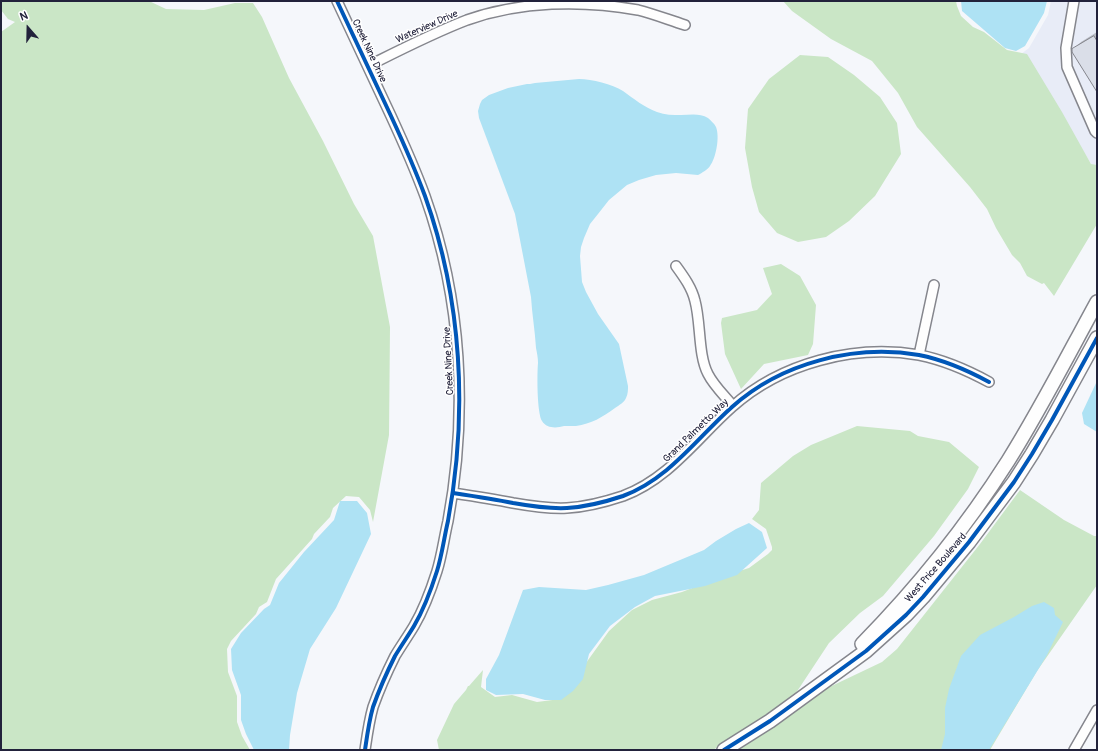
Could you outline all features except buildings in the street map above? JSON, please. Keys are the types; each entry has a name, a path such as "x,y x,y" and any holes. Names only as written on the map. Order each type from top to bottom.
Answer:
{"street":[{"name":"Creek Nine Drive","path":"337,1 402,141 425,196 448,278 456,334 459,392 458,447 453,493 443,546 431,589 419,618 395,658 373,708 365,750"},
{"path":"1074,1 1066,48 1067,67 1094,131 1097,133"},
{"name":"Waterview Drive","path":"368,66 438,32 468,20 498,11 529,6 558,3 605,5 639,11 685,25"},
{"path":"676,266 690,288 695,302 703,359 708,374 714,384 733,406"},
{"path":"919,355 934,285"},
{"name":"West Price Boulevard","path":"818,686 862,644 903,601 939,558 972,514 1008,460 1040,406 1097,302"},
{"name":"West Price Boulevard","path":"724,750 770,721 866,651 906,615 938,580 969,542 1014,482 1052,420 1097,338"},
{"name":"Grand Palmetto Way","path":"453,493 532,506 557,508 587,505 614,499 641,487 661,475 675,464 733,406 759,387 778,376 819,360 840,355 860,352 919,355 946,362 989,382"},
{"path":"1074,750 1097,710"}],"shaded area":[{"path":"1051,1 1069,1 1061,46 1062,67 1090,133 1097,140 1097,173 1021,54 1029,48 1048,15"},
{"path":"1080,1 1097,1 1097,125 1072,66 1071,49"}],"green space":[{"path":"1,1 149,1 166,9 204,10 235,3 253,3 262,17 289,78 323,141 354,204 373,236 390,327 389,435 373,522 370,510 359,497 346,496 333,508 330,517 276,579 267,602 259,607 256,614 231,641 227,649 228,672 237,696 237,722 242,736 250,750 1,750 1,32 15,22 8,19 1,10"},
{"path":"783,1 956,1 961,16 973,27 984,32 1007,50 1027,54 1091,164 1097,165 1097,224 1054,296 1044,283 1042,284 1027,276 1020,263 1012,255 987,209 970,187 917,127 898,93 872,61 831,39 792,11"},
{"path":"800,55 828,57 854,75 880,97 897,123 901,154 875,196 849,221 826,237 798,242 777,233 759,212 752,187 745,148 748,109 769,79"},
{"path":"781,264 800,276 816,305 813,344 808,355 764,364 741,389 725,354 721,323 722,318 757,310 772,294 763,268"},
{"path":"857,426 910,431 918,436 949,442 979,467 968,489 934,536 883,596 860,613 829,643 794,696 767,716 713,750 439,750 437,740 454,704 483,670 481,687 495,697 512,695 537,702 560,699 609,631 632,610 652,600 682,592 723,576 749,568 768,554 772,550 772,547 766,529 752,519 759,510 761,483 793,456 811,445"},
{"path":"1020,490 1064,520 1094,536 1097,536 1097,585 1037,671 990,750 735,750 819,692 882,662 897,649 980,544"}],"water":[{"path":"961,1 1047,1 1044,13 1025,46 1016,51 1005,48 962,11"},
{"path":"579,79 596,81 613,86 643,105 660,113 705,116 716,127 718,136 716,153 709,167 703,172 698,175 676,173 656,175 627,185 609,200 590,224 581,247 580,256 582,282 598,314 619,344 628,386 628,394 623,403 597,420 576,426 552,427 544,424 540,417 538,402 538,359 531,297 515,214 479,118 478,111 482,100 489,95 508,88 527,84"},
{"path":"1097,381 1097,432 1084,424 1082,413"},
{"path":"340,501 357,501 367,513 371,534 336,608 310,649 297,693 289,750 254,750 241,720 241,695 232,670 231,649 241,633 264,609 270,605 279,583 304,552 334,520"},
{"path":"749,523 762,532 767,548 737,575 705,586 655,596 635,607 610,626 589,654 583,679 573,691 561,700 545,700 523,694 496,695 486,690 486,679 499,655 523,590 539,587 586,590 644,575 704,550 736,529"},
{"path":"1044,602 1054,608 1055,615 1063,622 1047,655 989,750 941,750 945,734 945,708 949,689 961,656 980,635 1032,606"}],"cycle path":[{"path":"337,1 400,136 425,196 447,275 454,316 458,357 458,439 448,521 440,559 421,613 395,656 378,694 370,718 365,750"},
{"path":"724,750 770,721 866,651 906,615 923,597 969,542 1014,482 1052,420 1097,338"},
{"path":"453,493 546,508 588,505 623,496 639,489 668,469 682,457 719,419 751,392 796,368 820,360 844,355 869,352 894,352 919,355 955,366 989,382"}]}
